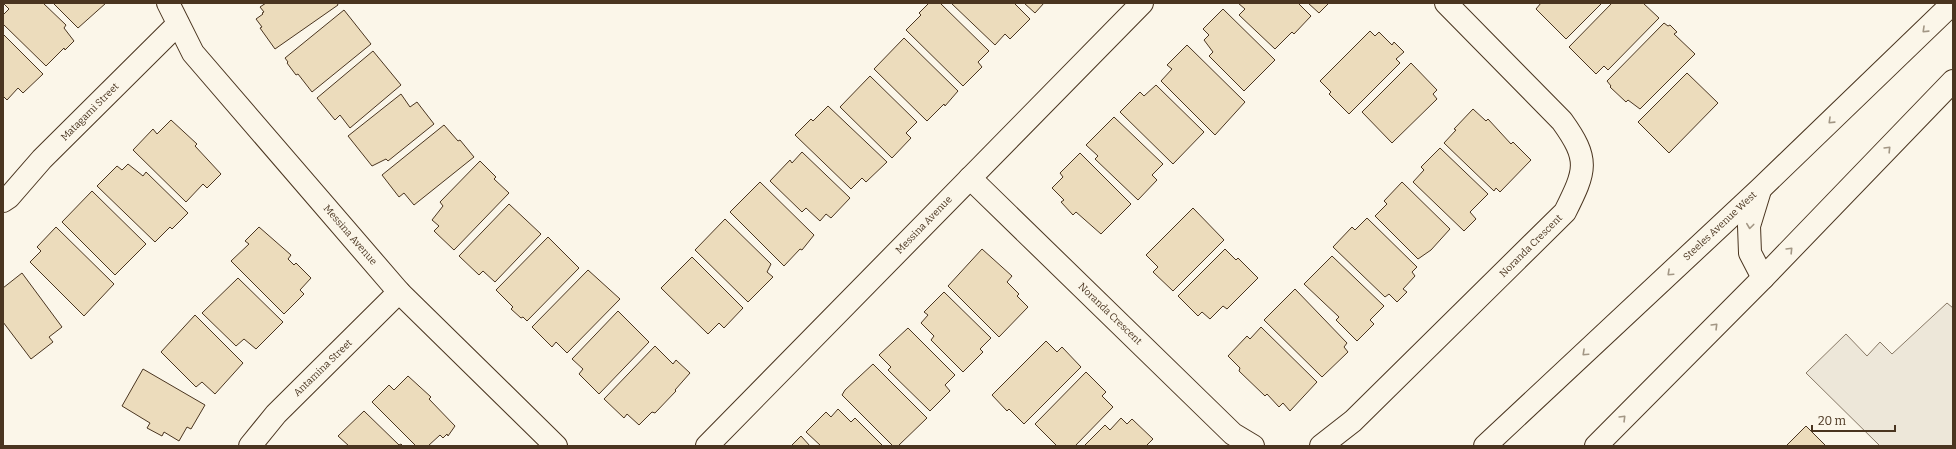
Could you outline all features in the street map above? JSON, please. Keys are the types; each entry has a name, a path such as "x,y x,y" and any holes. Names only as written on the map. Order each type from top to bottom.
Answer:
{"street":[{"name":"Messina Avenue","path":"168,3 193,54 399,292 556,446"},
{"name":"Messina Avenue","path":"707,446 1142,3"},
{"name":"Noranda Crescent","path":"1321,446 1353,421 1565,212 1578,187 1583,163 1576,141 1562,121 1446,3"},
{"name":"Steeles Avenue West","path":"1485,446 1760,189 1953,4"},
{"name":"Matagami Street","path":"3,201 9,197 42,159 178,24"},
{"path":"1596,446 1763,278 1953,81"},
{"name":"Noranda Crescent","path":"970,178 1233,434 1252,446"},
{"path":"1760,189 1749,226 1750,253 1763,278"},
{"name":"Antamina Street","path":"250,446 276,414 399,292"}],"shaded area":[{"path":"1947,303 1953,308 1953,446 1880,446 1806,373 1846,334 1867,356 1880,342 1892,354"}],"building":[{"path":"43,3 66,25 64,28 74,41 65,50 64,48 46,66 3,24 3,15 9,9 4,4"},
{"path":"53,3 106,3 78,28"},
{"path":"266,3 337,3 338,5 275,49 260,28 262,27 256,19 263,14 262,13 264,12 260,7"},
{"path":"929,3 940,3 989,51 978,62 982,67 963,86 906,30 921,15 919,13"},
{"path":"951,3 1014,3 1030,19 1010,39 1005,34 995,45"},
{"path":"1024,3 1044,3 1035,13"},
{"path":"1238,3 1298,3 1311,16 1294,34 1292,32 1275,49 1239,15 1245,9"},
{"path":"1308,3 1329,3 1319,13"},
{"path":"1541,3 1602,3 1566,39 1536,9"},
{"path":"1612,3 1643,3 1659,18 1608,70 1604,66 1596,74 1569,47"},
{"path":"1223,9 1275,60 1244,91 1209,56 1213,52 1204,40 1209,35 1203,29"},
{"path":"344,10 371,44 312,92 298,74 296,75 285,58"},
{"path":"1664,23 1668,26 1670,25 1677,32 1674,34 1695,54 1640,109 1628,100 1626,102 1610,87 1611,86 1607,81"},
{"path":"1370,31 1375,36 1379,32 1392,45 1394,42 1404,52 1396,59 1400,63 1349,114 1329,94 1331,92 1320,81"},
{"path":"3,34 43,74 23,93 18,88 7,100 3,96"},
{"path":"904,38 958,91 945,106 944,104 927,121 874,69"},
{"path":"1187,45 1245,102 1215,135 1161,81 1172,69 1167,65"},
{"path":"373,51 401,85 350,128 340,115 335,120 317,98"},
{"path":"1411,63 1437,90 1433,94 1437,99 1392,143 1362,112"},
{"path":"1687,73 1718,103 1669,153 1638,122"},
{"path":"870,76 917,122 906,133 911,138 892,158 840,107"},
{"path":"1156,85 1204,132 1173,164 1120,112 1140,92 1144,96"},
{"path":"401,94 410,107 417,102 434,124 388,161 386,159 372,166 348,136"},
{"path":"828,106 887,162 866,182 862,178 851,189 795,135 811,119 813,121"},
{"path":"1473,109 1486,121 1488,119 1511,144 1513,142 1531,160 1500,192 1496,188 1494,191 1444,143 1456,130 1454,129"},
{"path":"1114,117 1163,164 1152,175 1157,180 1138,200 1095,159 1098,156 1086,145"},
{"path":"171,120 197,144 195,146 221,174 207,188 203,184 186,202 133,150 153,129 157,134"},
{"path":"444,125 458,141 460,140 474,157 414,205 404,193 399,197 382,175"},
{"path":"1440,148 1488,194 1470,212 1476,219 1464,231 1413,182 1424,170 1421,167"},
{"path":"802,152 850,198 831,218 826,214 820,221 806,208 802,212 770,181 790,160 792,163"},
{"path":"1080,153 1131,204 1101,234 1076,212 1073,215 1061,202 1064,200 1052,188 1063,177 1060,173"},
{"path":"480,161 496,177 494,179 509,193 454,250 434,231 439,226 432,220 443,206 440,202"},
{"path":"128,164 143,176 146,172 188,213 172,229 170,227 155,242 97,186 117,166 122,170"},
{"path":"760,182 814,235 802,250 800,249 784,266 730,212"},
{"path":"1402,182 1450,229 1431,250 1418,259 1375,216 1387,204 1384,201"},
{"path":"92,191 146,244 115,275 62,222"},
{"path":"509,204 541,234 495,282 483,271 479,275 459,256"},
{"path":"1193,208 1224,240 1173,291 1153,272 1158,267 1146,255"},
{"path":"1367,218 1417,267 1412,272 1415,276 1403,289 1407,292 1397,302 1389,294 1385,297 1333,247 1352,227 1355,230"},
{"path":"725,219 771,264 767,272 773,277 748,302 695,250"},
{"path":"56,227 114,284 84,316 30,262 41,251 37,247"},
{"path":"259,227 291,255 288,259 294,265 296,263 311,278 300,290 304,294 284,314 231,261 249,244 245,241"},
{"path":"548,237 579,268 527,321 511,309 513,307 496,290"},
{"path":"982,249 1012,276 1007,282 1019,294 1017,296 1028,307 999,337 948,286"},
{"path":"1225,249 1236,260 1238,258 1258,278 1227,309 1223,306 1210,319 1202,312 1198,316 1178,296"},
{"path":"1332,256 1384,306 1370,320 1374,324 1357,341 1336,320 1339,317 1304,284"},
{"path":"692,257 743,308 724,328 719,323 708,334 661,288"},
{"path":"588,270 620,299 567,353 556,342 552,347 532,327"},
{"path":"22,273 62,327 49,337 53,342 31,359 3,322 3,288"},
{"path":"238,278 283,322 256,349 244,339 236,346 202,313"},
{"path":"1295,289 1347,343 1344,347 1348,352 1322,377 1264,320"},
{"path":"944,292 991,338 980,349 983,352 963,372 931,340 934,336 921,323 928,315 924,312"},
{"path":"618,311 649,342 599,394 579,374 583,369 572,359"},
{"path":"195,315 243,363 215,394 202,382 196,387 161,352"},
{"path":"1261,327 1317,382 1290,411 1283,403 1279,407 1267,394 1265,396 1239,371 1240,368 1228,356 1247,336 1250,339"},
{"path":"908,328 955,375 945,385 950,391 930,411 888,370 891,367 879,355"},
{"path":"1046,341 1057,352 1062,347 1081,367 1024,424 1009,409 1007,411 992,395"},
{"path":"655,346 673,364 676,360 690,373 675,390 676,391 655,413 652,412 639,425 627,414 624,418 604,399"},
{"path":"873,364 927,418 898,446 893,446 842,395 845,390"},
{"path":"143,369 205,405 191,429 187,427 179,441 164,432 162,436 147,428 150,423 122,406"},
{"path":"1086,372 1106,392 1102,396 1113,407 1075,446 1057,446 1035,424"},
{"path":"408,376 431,397 429,399 455,426 448,436 447,434 443,438 440,435 428,446 416,446 372,402 389,385 394,390"},
{"path":"838,409 851,422 855,418 883,446 821,446 806,432 826,412 831,417"},
{"path":"364,411 399,445 401,444 403,446 349,446 338,436"},
{"path":"1121,418 1127,424 1132,419 1153,439 1146,446 1084,446 1105,425 1110,430"},
{"path":"1806,426 1826,446 1786,446"},
{"path":"801,436 810,446 791,446"}]}
